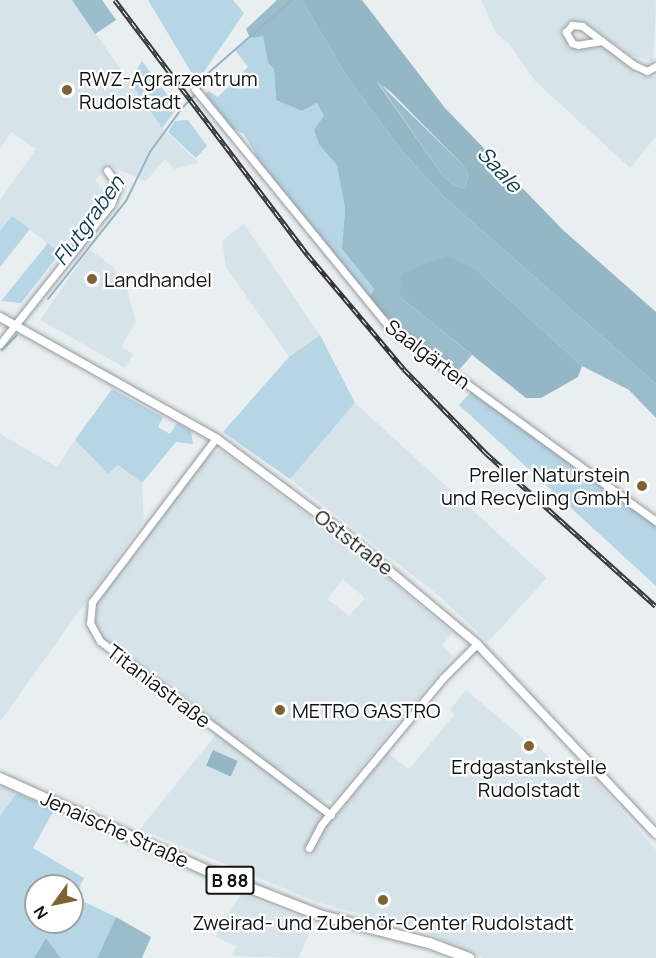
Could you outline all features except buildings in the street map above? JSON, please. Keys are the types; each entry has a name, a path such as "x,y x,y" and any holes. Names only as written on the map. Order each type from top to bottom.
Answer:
{"main road":[{"name":"Jenaische Straße","path":"0,778 212,873 319,915 429,943 469,958"}],"street":[{"path":"602,41 578,45 572,43 566,32 576,25 602,41 647,70 656,66"},
{"name":"Saalgärten","path":"198,92 390,328 656,521"},
{"path":"0,344 13,324 111,204 118,186 107,170"},
{"name":"Oststraße","path":"0,317 216,438 344,533 477,644 656,834"},
{"name":"Titaniastraße","path":"216,438 92,602 90,623 100,641 331,814"},
{"path":"309,848 331,814 442,678 477,644"}],"shaded area":[{"name":"RWZ-Agrarzentrum Rudolstadt","path":"0,0 72,0 162,128 199,163 174,169 165,159 146,181 112,167 95,179 107,196 60,253 12,216 0,231 0,200 36,149 11,132 0,149"},
{"path":"72,0 102,0 116,20 95,34"},
{"path":"148,0 233,0 244,13 197,82"},
{"path":"277,0 302,0 347,77 402,151 444,197 656,384 656,418 629,390 582,366 479,272 400,297 472,355 458,371 378,310 369,298 374,289 342,249 345,209 337,165 320,146 314,130 324,116 317,103 302,111 276,100 274,69 268,63 263,36 250,38 246,29"},
{"path":"481,0 656,0 653,62 631,55 581,20 569,21 561,33 568,48 608,49 640,77 656,76 656,136 630,168 535,81 509,44 496,33"},
{"path":"263,35 268,63 274,69 276,100 302,111 317,103 324,116 320,146 337,164 345,209 342,249 374,289 369,298 260,162 244,134 232,128 205,94 209,91 218,97 248,67 235,50 250,38"},
{"path":"142,61 177,108 162,128 129,81"},
{"path":"377,81 463,165 468,173 466,188 455,186 443,176"},
{"path":"188,120 207,146 196,158 168,132 175,121"},
{"path":"12,216 30,229 0,267 0,231"},
{"path":"244,224 320,335 289,357 226,267 222,241"},
{"path":"48,243 60,253 21,303 1,301"},
{"path":"89,249 112,266 126,286 136,322 121,346 133,354 125,368 40,320"},
{"path":"320,335 355,403 290,479 223,432 289,357"},
{"path":"112,389 163,417 158,427 170,434 177,423 191,431 193,444 176,442 142,483 118,465 108,474 75,440"},
{"path":"471,392 656,526 656,586 459,405"},
{"path":"355,403 547,578 488,642 438,595 290,479"},
{"path":"0,434 57,467 75,440 108,474 117,465 142,483 144,520 0,722"},
{"path":"220,450 362,556 452,633 442,645 453,656 333,801 318,800 282,774 157,679 151,669 148,673 100,636 92,621 96,601 156,521 210,455","holes":["343,579 365,598 349,616 327,599"]},
{"path":"466,690 525,740 528,736 574,782 586,770 656,850 656,958 482,958 423,931 317,902 140,829 217,733 333,820 388,753 409,769 454,715 450,710"},
{"path":"0,785 17,793 0,816"},
{"path":"17,793 54,810 33,848 77,874 24,874 24,934 84,934 84,902 116,917 97,958 61,958 46,938 34,958 0,958 0,816"},
{"path":"241,894 314,923 298,958 232,956 236,946 216,937 221,923"},
{"path":"116,917 151,937 142,958 97,958"},
{"path":"46,938 61,958 34,958"}],"water":[{"name":"Saale","path":"302,0 362,0 445,108 563,230 656,312 656,384 444,197 402,151 347,77","holes":["377,82 391,92 463,165 468,173 466,188 455,186 443,176"]},
{"path":"446,256 479,272 582,366 578,377 541,398 526,398 400,297 401,274"},
{"path":"213,750 238,761 231,777 206,766"}],"waterway":[{"name":"Flutgraben","path":"48,299 126,201 150,152 182,108 200,90 206,75 292,0"},
{"name":"Flutgraben","path":"2,350 17,335"}],"railway":[{"path":"115,0 308,255 404,369 487,454 656,606"}],"place":[{"name":"RWZ-Agrarzentrum Rudolstadt","path":"67,90"},
{"name":"Landhandel","path":"92,279"},
{"name":"Preller Naturstein und Recycling GmbH","path":"642,486"},
{"name":"METRO GASTRO","path":"280,710"},
{"name":"Erdgastankstelle Rudolstadt","path":"529,746"},
{"name":"Zweirad- und Zubehör-Center Rudolstadt","path":"383,900"}]}
